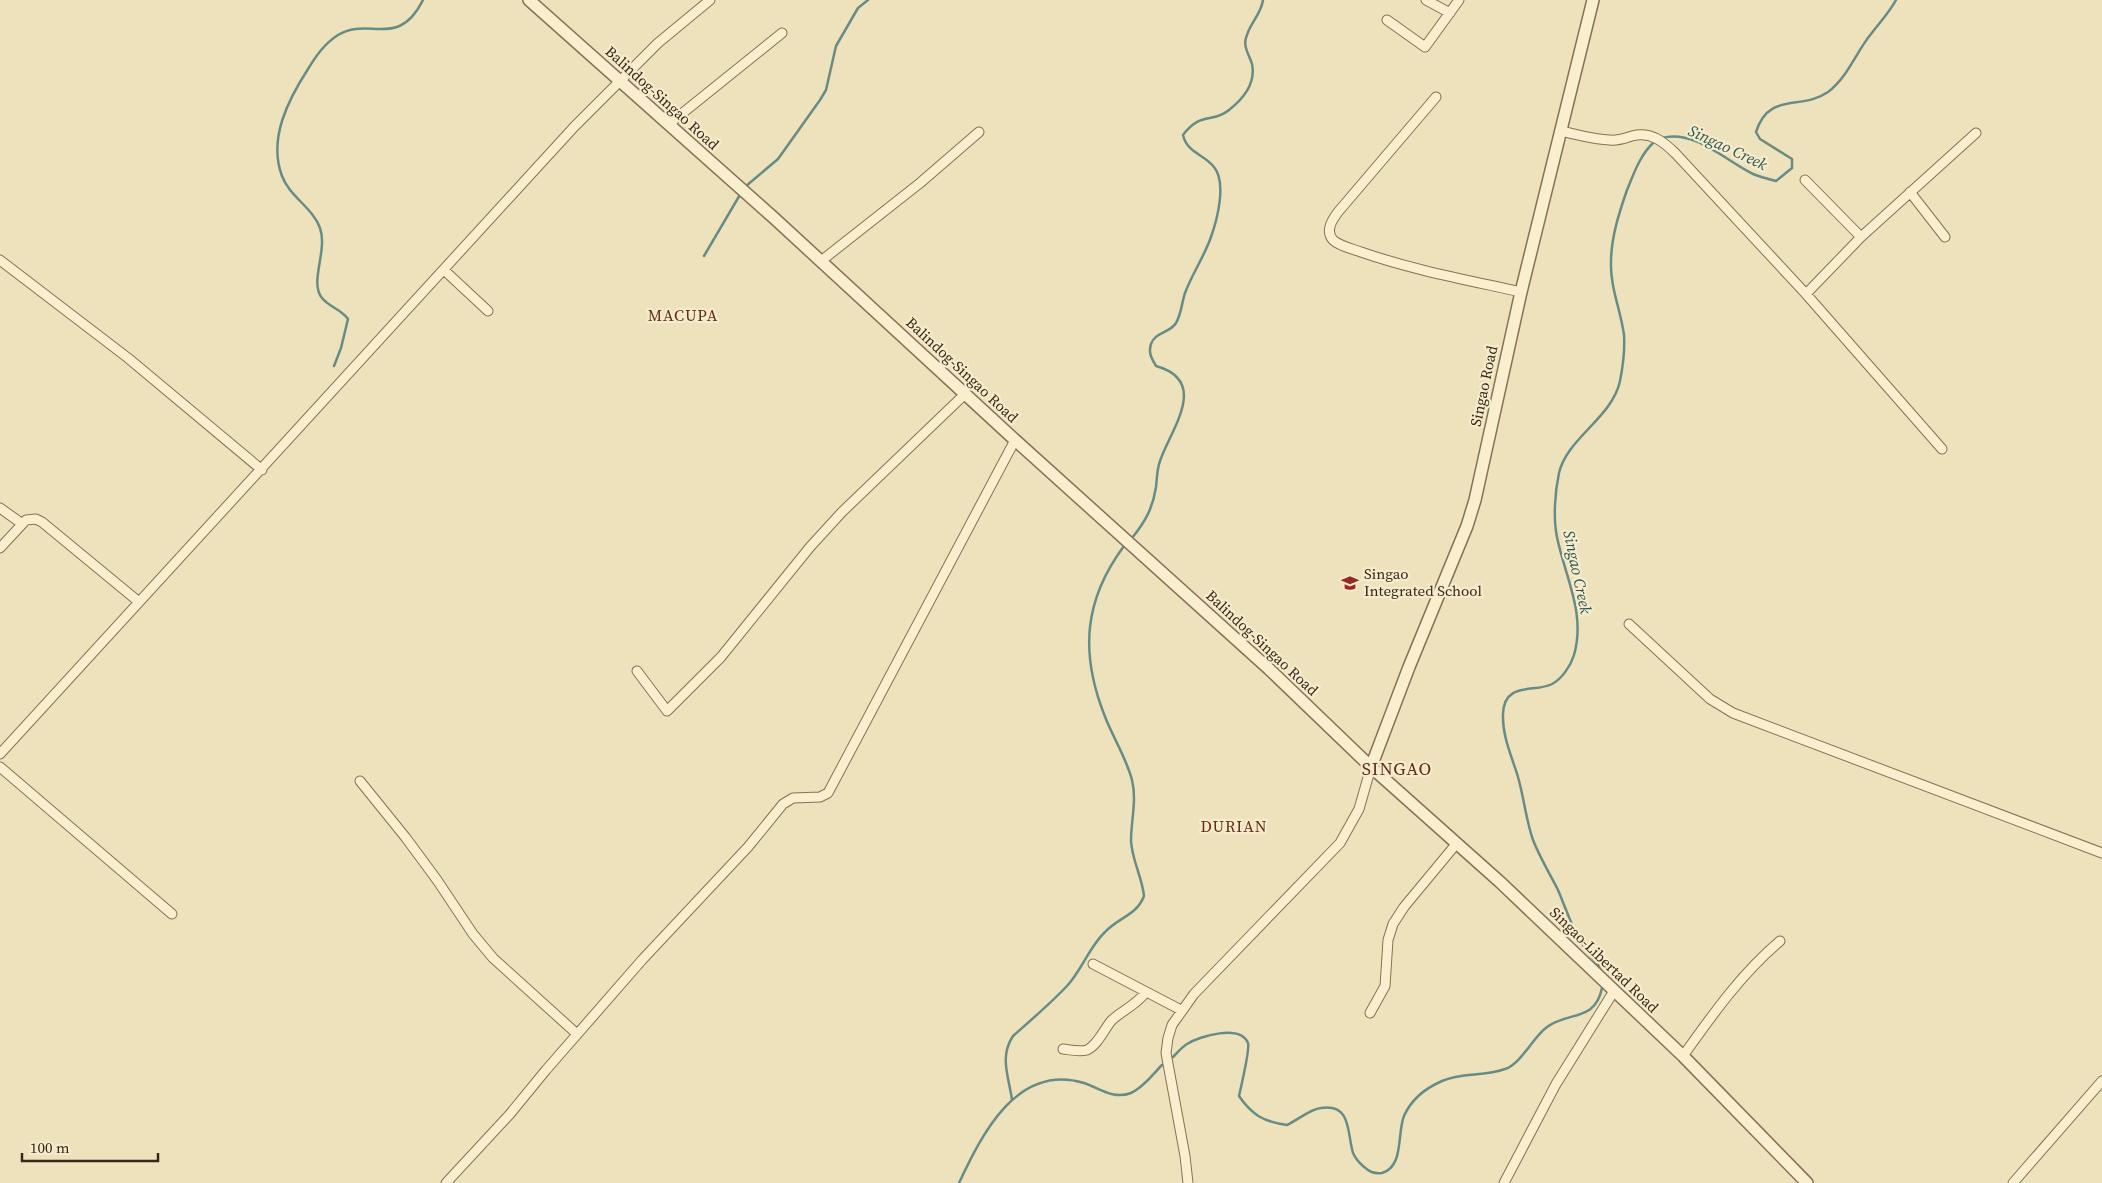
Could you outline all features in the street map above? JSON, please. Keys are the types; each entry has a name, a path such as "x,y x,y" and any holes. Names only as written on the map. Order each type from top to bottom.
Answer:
{"street":[{"name":"Balindog-Singao Road","path":"529,0 822,261 1015,440 1276,676 1371,767"},
{"path":"0,754 138,602 262,470 490,218 620,80 658,43 710,0"},
{"path":"1426,0 1450,13"},
{"path":"1387,20 1425,47 1459,0"},
{"name":"Singao Road","path":"1371,767 1409,667 1467,526 1475,500 1521,292 1593,0"},
{"path":"669,124 782,33"},
{"path":"1436,97 1338,212 1330,227 1332,239 1338,243 1375,256 1521,292"},
{"path":"1560,131 1608,140 1618,140 1640,134 1663,142 1806,294 1942,449"},
{"path":"822,261 920,183 979,132"},
{"path":"1806,294 1861,237 1976,133"},
{"path":"1805,180 1861,237"},
{"path":"1910,192 1944,237"},
{"path":"0,260 128,358 262,470"},
{"path":"444,270 488,311"},
{"path":"637,671 667,711 721,657 810,547 842,512 966,394"},
{"path":"446,1183 510,1114 642,960 748,847 783,804 793,798 820,797 828,793 1015,440"},
{"path":"0,508 21,523"},
{"path":"0,548 21,523 31,519 46,524 138,602"},
{"path":"1629,624 1710,699 1733,713 2102,852"},
{"path":"0,767 172,914"},
{"path":"1188,1183 1185,1156 1166,1053 1172,1025 1181,1010 1218,968 1340,843 1359,809 1371,767"},
{"name":"Singao-Libertad Road","path":"1371,767 1457,843 1683,1056 1808,1183"},
{"path":"360,781 438,880 473,934 493,958 577,1034"},
{"path":"1370,1013 1385,986 1388,940 1393,924 1404,907 1457,843"},
{"path":"1683,1056 1742,976 1780,942"},
{"path":"1094,964 1145,993 1181,1010"},
{"path":"1504,1183 1556,1084 1614,991"},
{"path":"1063,1049 1087,1050 1094,1045 1112,1021 1140,1000 1145,993"},
{"path":"2013,1183 2102,1081"}],"waterway":[{"path":"334,366 341,348 348,319 325,301 319,291 317,284 322,237 317,221 290,190 282,176 277,148 282,120 287,107 314,59 329,42 338,35 350,30 393,28 404,24 423,0"},
{"path":"746,186 778,159 820,100 826,90 836,46 858,8 868,0"},
{"path":"1132,538 1151,508 1155,495 1159,464 1178,421 1184,394 1181,383 1172,373 1156,366 1150,353 1150,347 1156,337 1170,329 1178,320 1185,293 1211,237 1220,202 1218,174 1210,163 1188,146 1183,135 1195,123 1223,114 1229,110 1247,90 1253,71 1246,39 1263,0"},
{"name":"Singao Creek","path":"1662,138 1674,136 1698,142 1753,174 1776,181 1792,168 1792,159 1760,139 1756,132 1762,119 1777,106 1818,97 1835,86 1896,0"},
{"name":"Singao Creek","path":"1601,972 1600,967 1576,933 1558,890 1533,840 1518,777 1506,738 1503,714 1505,704 1514,692 1545,687 1556,682 1566,671 1574,655 1578,624 1573,595 1555,522 1559,473 1571,449 1608,406 1620,381 1624,358 1624,335 1612,281 1612,244 1618,217 1632,177 1641,158 1654,142"},
{"path":"704,256 741,193"},
{"path":"1012,1100 1006,1059 1013,1036 1067,986 1099,938 1110,927 1137,908 1144,896 1131,841 1134,803 1132,780 1096,691 1089,648 1090,627 1101,586 1124,546"},
{"name":"Singao Creek","path":"1173,1057 1187,1044 1210,1035 1229,1033 1244,1037 1248,1047 1239,1096 1254,1113 1265,1120 1287,1125 1308,1112 1317,1109 1331,1108 1338,1110 1346,1122 1353,1153 1356,1158 1373,1173 1382,1173 1389,1170 1394,1164 1399,1149 1404,1116 1420,1095 1436,1084 1450,1078 1489,1073 1511,1066 1547,1027 1555,1022 1587,1011 1594,1006 1599,999 1602,988"},
{"name":"Singao Creek","path":"959,1183 991,1125 1005,1107 1021,1093 1039,1083 1060,1080 1084,1083 1112,1094 1124,1095 1140,1087 1162,1065"}],"place":[{"name":"Singao Integrated School","path":"1350,583"}],"district":[{"name":"MACUPA","path":"683,315"},
{"name":"SINGAO","path":"1397,769"},
{"name":"DURIAN","path":"1234,826"}]}
